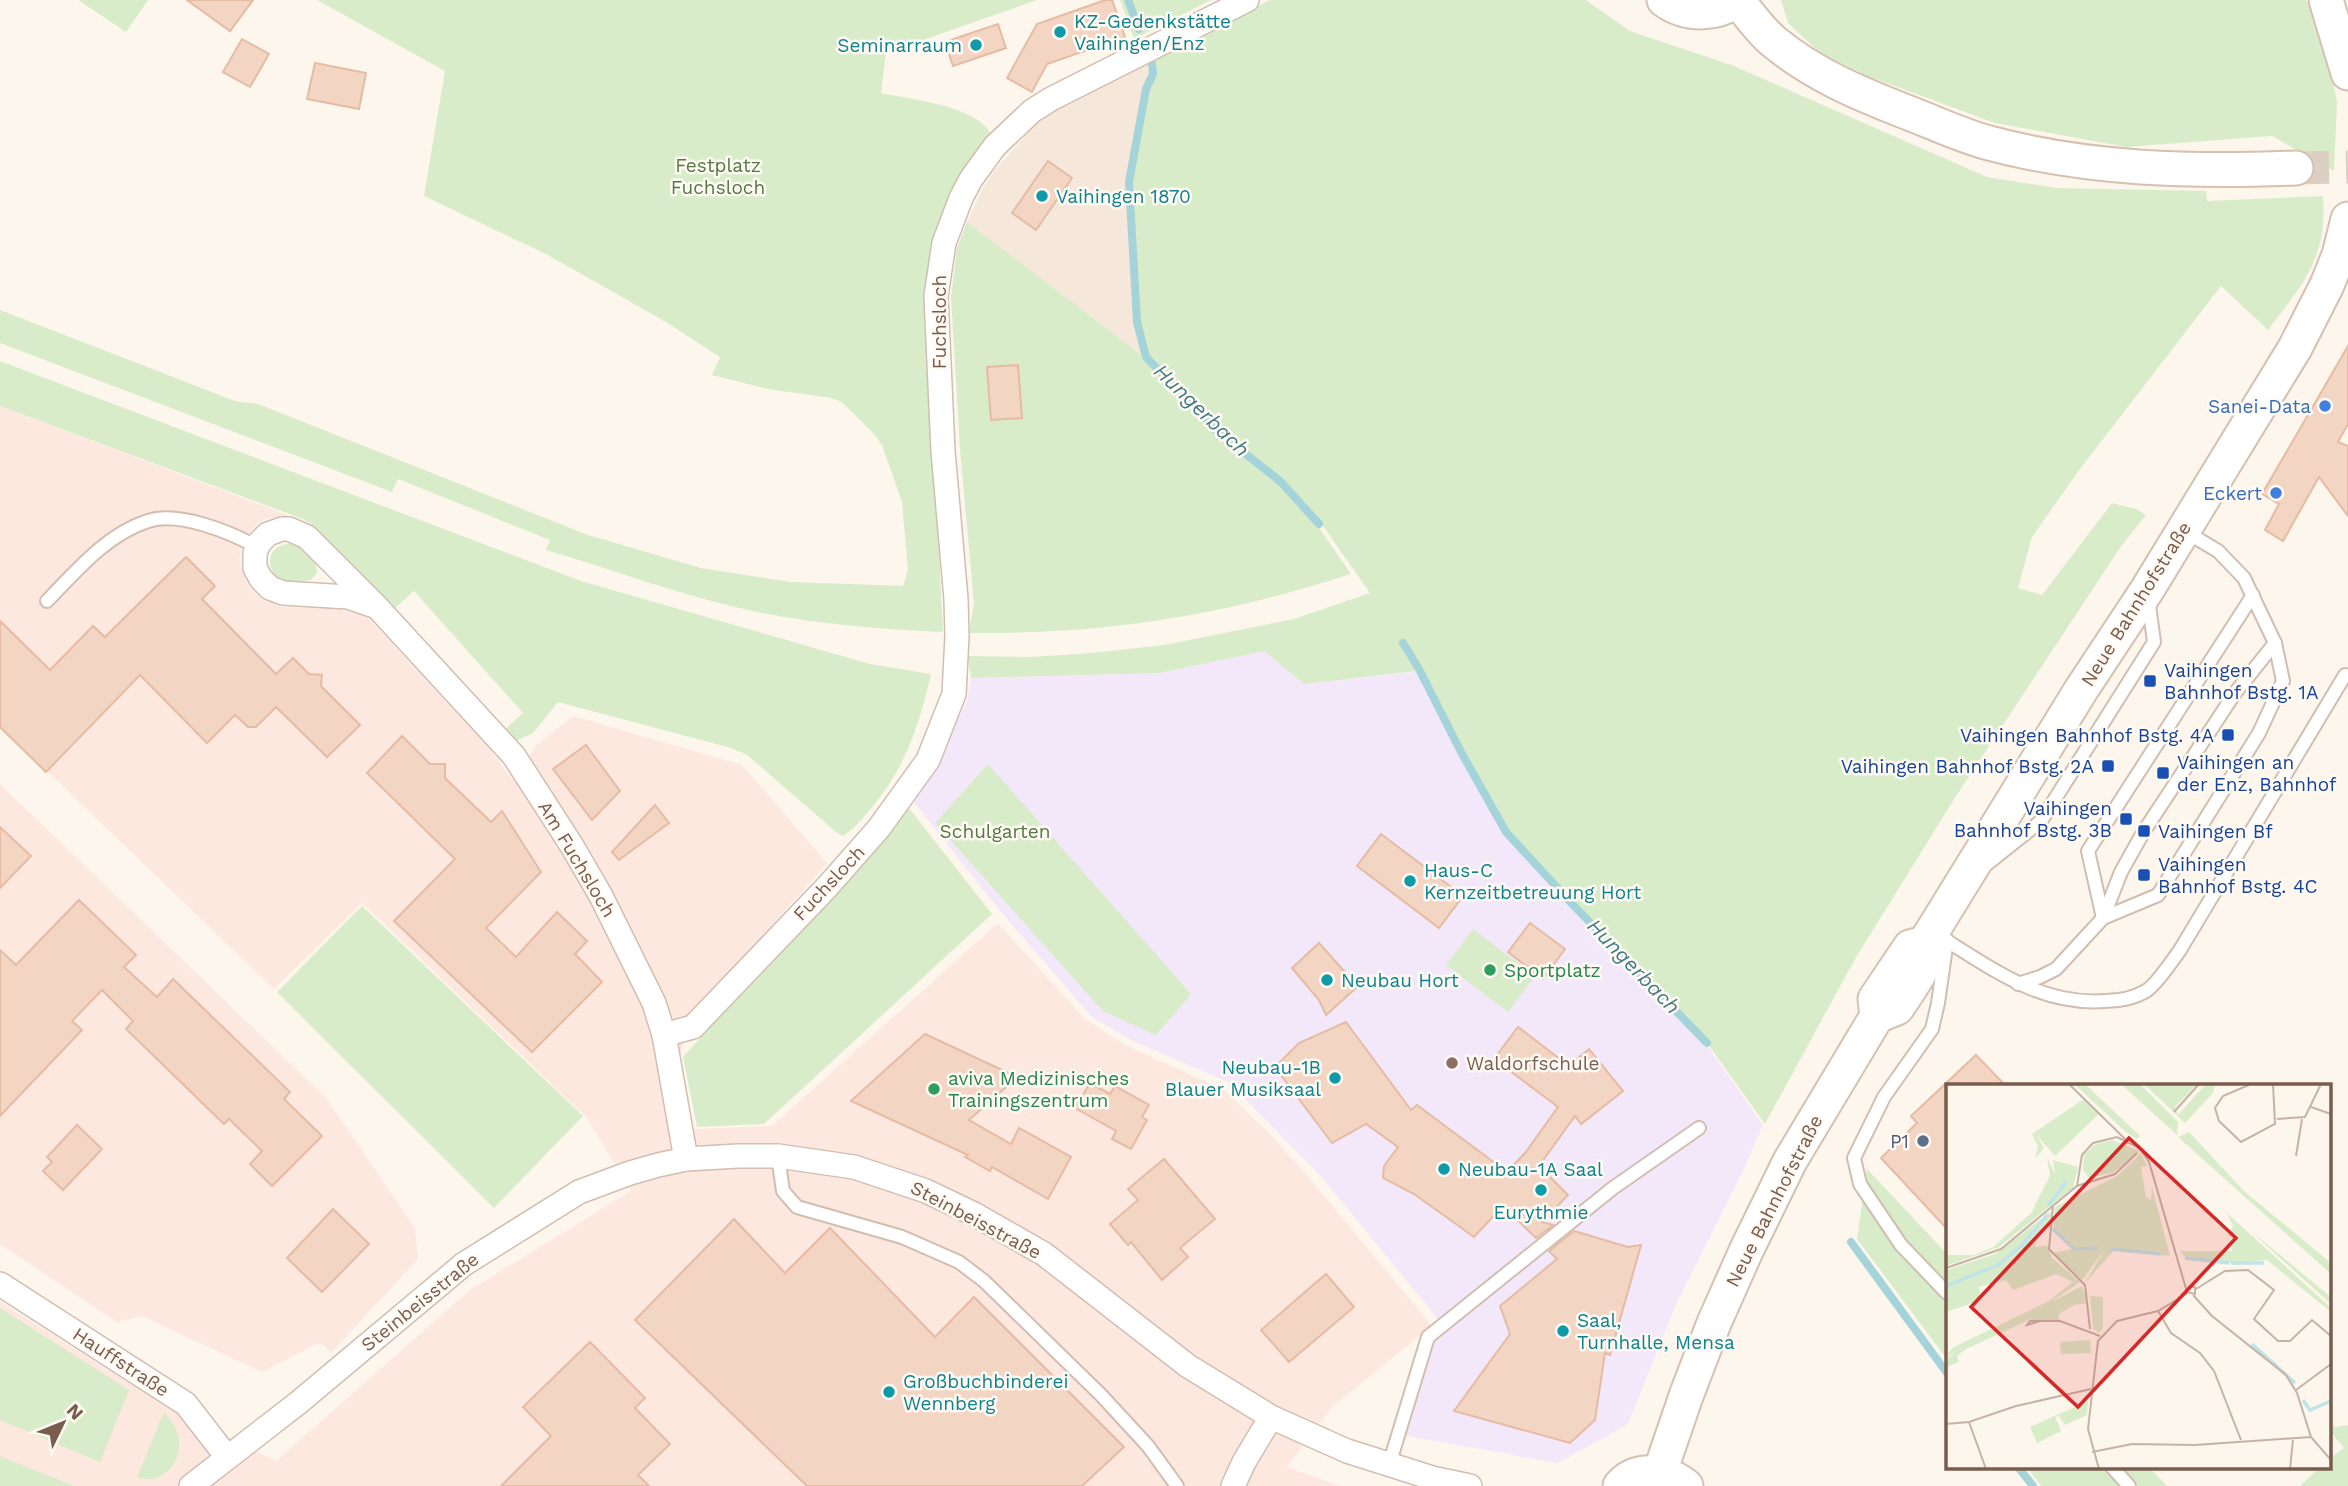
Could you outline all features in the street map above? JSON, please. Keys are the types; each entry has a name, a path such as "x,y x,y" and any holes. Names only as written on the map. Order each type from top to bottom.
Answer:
{"main road":[{"path":"1664,0 1673,6 1697,13 1723,9 1739,1 1772,40 1821,75 1848,89 1986,142 2054,158 2125,167 2210,171 2296,168"},
{"path":"2326,0 2348,73"},
{"name":"Neue Bahnhofstraße","path":"1620,1486 1641,1474 1673,1479 1714,1323 1790,1161 1877,1016 1875,999 1910,947 1935,938 1962,883 2081,690 2147,590 2314,314 2339,255 2348,219"}],"street":[{"name":"Fuchsloch","path":"664,1035 693,1027 834,880 879,828 928,760 954,694 957,645 943,451 936,296 944,243 971,179 995,146 1032,111 1247,0"},
{"name":"Am Fuchsloch","path":"257,547 263,538 274,531 289,529 307,537 377,607 514,756 572,846 642,974 664,1035 686,1159"},
{"path":"257,547 255,568 261,579 276,591 348,597 377,607"},
{"name":"Steinbeisstraße","path":"191,1486 298,1403 464,1264 579,1192 630,1172 686,1159 778,1156 816,1160 884,1175 926,1191 974,1214 1044,1254 1188,1366 1271,1417 1326,1442 1389,1465 1470,1486"},
{"name":"Hauffstraße","path":"0,1284 187,1404 227,1457"},
{"path":"1233,1486 1271,1417"}],"lane":[{"path":"47,600 97,550 149,521 172,518 219,530 257,547"},
{"path":"2103,918 2158,895 2269,714 2283,681 2275,643 2244,578 2218,551 2182,530"},
{"path":"2103,918 2088,851 2253,595"},
{"path":"2018,984 2040,978 2056,969 2103,918 2121,872 2144,831 2235,693 2275,643"},
{"path":"1935,938 2018,984 2049,996 2081,1001 2111,1001 2148,990 2180,950 2346,675"},
{"path":"1935,938 1938,1003 1932,1029 1884,1097 1854,1158 1860,1184 1894,1235 1946,1292"},
{"path":"1389,1465 1428,1337 1614,1188 1699,1128"},
{"path":"778,1156 783,1191 797,1206 902,1237 959,1262 984,1281 1101,1395 1148,1446 1178,1486"},
{"path":"2113,1468 2129,1486"}],"shaded area":[{"path":"1149,63 1151,74 1139,109 1127,182 1135,322 1144,357 967,222 995,170 1035,125 1057,110"},
{"path":"0,406 290,516 268,518 246,536 239,562 249,587 263,600 281,607 329,608 356,612 367,617 487,746 512,779 538,744 573,716 742,765 827,863 691,1016 680,1056 692,1129 772,1126 998,923 1085,1019 1127,1046 1224,1090 1273,1137 1432,1326 1333,1406 1287,1467 1340,1486 0,1486 0,1302 164,1405 276,1461 470,1290 631,1191 587,1118 362,903 274,989 0,726"},
{"name":"Waldorfschule","path":"1264,651 1304,684 1416,672 1504,833 1706,1044 1763,1125 1676,1304 1628,1424 1558,1463 1402,1435 1432,1339 1443,1325 1320,1175 1228,1082 1129,1039 1091,1016 1000,911 914,802 914,794 967,703 971,678 1160,673"},
{"path":"0,784 326,1098 415,1228 418,1259 331,1353 320,1342 262,1372 142,1316 117,1322 0,1244"}],"green space":[{"path":"78,0 148,0 126,32"},
{"name":"Festplatz Fuchsloch","path":"317,0 1037,0 886,53 881,93 958,110 983,124 991,134 950,193 928,264 929,349 943,632 863,627 784,617 731,606 662,586 546,550 550,540 398,479 392,492 0,343 0,310 235,401 258,404 588,535 701,568 790,582 903,586 908,569 902,502 882,445 842,402 832,398 768,389 712,375 720,357 666,322 546,254 424,196 445,71"},
{"path":"1120,0 1211,0 1134,39"},
{"path":"1270,0 1586,0 1630,31 1734,66 1987,177 2057,188 2206,191 2207,201 2323,196 2324,217 2317,253 2302,283 2268,330 2221,286 2080,469 2032,537 2018,588 2042,595 2112,503 2136,509 2146,515 2122,545 1956,796 1855,959 1765,1124 1707,1043 1505,832 1417,671 1304,684 1264,651 1160,673 971,678 968,656 1031,657 1164,645 1294,619 1370,593 1321,523 1283,480 1218,429 1148,356 1138,321 1131,182 1148,89 1155,74 1154,60"},
{"path":"1781,0 2306,0 2327,49 2337,102 2334,171 2272,136 2126,147 1995,123 1870,77 1820,53 1788,23"},
{"path":"967,222 1144,357 1216,432 1280,483 1317,525 1351,574 1256,601 1163,620 1069,630 969,633 974,604 960,449 951,298 957,248"},
{"path":"0,361 581,581 870,664 931,674 908,748 880,797 843,836 746,754 731,748 558,702 533,733 516,741 503,731 523,713 414,591 394,609 314,526 303,519 0,406"},
{"path":"291,544 305,551 315,563 317,573 311,580 283,582 272,571 272,553 276,548"},
{"name":"Schulgarten","path":"988,764 1191,994 1156,1035 1103,1011 935,823"},
{"path":"908,807 992,914 764,1124 697,1127 683,1057"},
{"path":"362,906 583,1116 494,1208 277,992"},
{"name":"Sportplatz","path":"1473,929 1535,976 1508,1012 1446,965"},
{"path":"1867,1169 1946,1253 1946,1358 1857,1239"},
{"path":"0,1308 129,1390 100,1462 0,1420"},
{"path":"164,1412 177,1432 178,1454 171,1468 160,1477 137,1477"},
{"path":"2330,1423 2336,1427 2348,1425 2348,1486 2300,1486 2319,1468 2330,1468 2330,1458 2344,1448 2330,1431"},
{"path":"0,1456 74,1486 0,1486"},
{"path":"2028,1468 2150,1468 2167,1486 2041,1486"}],"building":[{"path":"187,0 253,0 230,31"},
{"path":"1105,0 1112,0 1125,37 1047,64 1032,92 1007,78 1037,24"},
{"name":"Seminarraum","path":"998,24 1006,48 953,66 945,42"},
{"path":"242,39 269,54 250,87 223,72"},
{"path":"315,63 366,73 359,109 307,99"},
{"name":"Vaihingen 1870","path":"1048,161 1072,178 1036,230 1012,213"},
{"path":"2348,346 2348,424 2338,442 2348,446 2348,516 2319,477 2283,541 2265,530 2279,504 2262,494"},
{"path":"1018,365 1022,418 991,420 987,367"},
{"path":"186,557 215,586 202,599 276,674 293,658 309,674 322,675 321,686 360,725 327,757 276,707 256,727 248,727 235,715 207,743 140,675 46,772 0,727 0,621 50,670 93,626 105,637"},
{"path":"402,736 430,764 445,764 445,778 491,822 502,811 541,872 486,928 516,957 557,912 587,941 575,954 602,982 532,1052 394,921 455,859 367,773"},
{"path":"586,745 620,791 592,820 553,769"},
{"path":"655,805 669,823 619,860 612,852"},
{"path":"0,827 31,856 0,888"},
{"name":"Haus-C Kernzeitbetreuung Hort","path":"1381,834 1463,896 1439,928 1357,866"},
{"path":"79,900 136,955 124,967 157,997 173,979 290,1092 284,1099 322,1136 272,1186 250,1164 262,1151 229,1119 224,1124 126,1029 133,1021 102,990 72,1021 82,1030 0,1116 0,950 16,965"},
{"path":"1530,923 1565,949 1543,979 1508,952"},
{"name":"Neubau Hort","path":"1319,943 1356,988 1326,1015 1319,1000 1292,968"},
{"path":"1346,1022 1411,1110 1417,1105 1507,1172 1525,1153 1558,1107 1494,1059 1518,1027 1569,1066 1589,1049 1623,1091 1581,1124 1575,1116 1539,1166 1568,1195 1542,1222 1553,1225 1536,1238 1503,1206 1474,1237 1414,1194 1383,1178 1384,1166 1398,1147 1366,1124 1332,1143 1275,1067 1299,1043"},
{"name":"aviva Medizinisches Trainingszentrum","path":"925,1034 1017,1077 969,1120 1011,1144 1019,1128 1071,1157 1048,1199 992,1167 990,1171 965,1157 968,1155 851,1101"},
{"name":"P1","path":"1976,1055 2004,1084 1946,1084 1946,1228 1881,1158 1917,1123 1911,1116"},
{"path":"1090,1083 1110,1094 1115,1086 1149,1105 1142,1117 1147,1120 1131,1149 1112,1139 1116,1131 1075,1108"},
{"path":"77,1125 102,1149 63,1190 43,1171 52,1162 47,1157"},
{"path":"1164,1159 1215,1219 1180,1248 1188,1257 1162,1280 1131,1242 1128,1245 1110,1224 1138,1200 1128,1189"},
{"path":"333,1209 369,1244 322,1292 287,1258"},
{"name":"Großbuchbinderei Wennberg","path":"734,1219 785,1273 830,1228 935,1337 974,1297 1124,1447 1082,1486 807,1486 635,1320"},
{"name":"Saal, Turnhalle, Mensa","path":"1574,1231 1628,1247 1641,1245 1610,1355 1605,1353 1595,1420 1570,1443 1454,1411 1510,1334 1500,1306 1557,1259 1549,1251"},
{"path":"1326,1274 1354,1307 1289,1362 1261,1330"},
{"path":"590,1342 645,1398 635,1408 670,1444 638,1475 649,1486 501,1486 551,1436 523,1407"}],"waterway":[{"name":"Hungerbach","path":"1128,0 1139,29"},
{"name":"Hungerbach","path":"1152,64 1153,74 1146,89 1129,182 1137,322 1146,357 1217,431 1281,482 1319,524"},
{"name":"Hungerbach","path":"1403,643 1506,832 1707,1043"},
{"name":"Hungerbach","path":"1851,1242 1946,1372"},
{"name":"Hungerbach","path":"2019,1468 2033,1486"}],"tunnel":[{"path":"2296,168 2348,167"}],"place":[{"name":"KZ-Gedenkstätte Vaihingen/Enz","path":"1060,32"},
{"name":"Seminarraum","path":"976,45"},
{"name":"Vaihingen 1870","path":"1042,196"},
{"name":"Sanei-Data","path":"2325,406"},
{"name":"Eckert","path":"2276,493"},
{"name":"Vaihingen Bahnhof Bstg. 1A","path":"2150,681"},
{"name":"Vaihingen Bahnhof Bstg. 4A","path":"2228,735"},
{"name":"Vaihingen Bahnhof Bstg. 2A","path":"2108,766"},
{"name":"Vaihingen an der Enz, Bahnhof","path":"2163,773"},
{"name":"Vaihingen Bahnhof Bstg. 3B","path":"2126,819"},
{"name":"Vaihingen Bf","path":"2144,831"},
{"name":"Vaihingen Bahnhof Bstg. 4C","path":"2144,875"},
{"name":"Haus-C Kernzeitbetreuung Hort","path":"1410,881"},
{"name":"Sportplatz","path":"1490,970"},
{"name":"Neubau Hort","path":"1327,980"},
{"name":"Waldorfschule","path":"1452,1063"},
{"name":"Neubau-1B Blauer Musiksaal","path":"1335,1078"},
{"name":"aviva Medizinisches Trainingszentrum","path":"934,1089"},
{"name":"P1","path":"1923,1141"},
{"name":"Neubau-1A Saal","path":"1444,1169"},
{"name":"Eurythmie","path":"1541,1190"},
{"name":"Saal, Turnhalle, Mensa","path":"1563,1331"},
{"name":"Großbuchbinderei Wennberg","path":"889,1392"}]}
